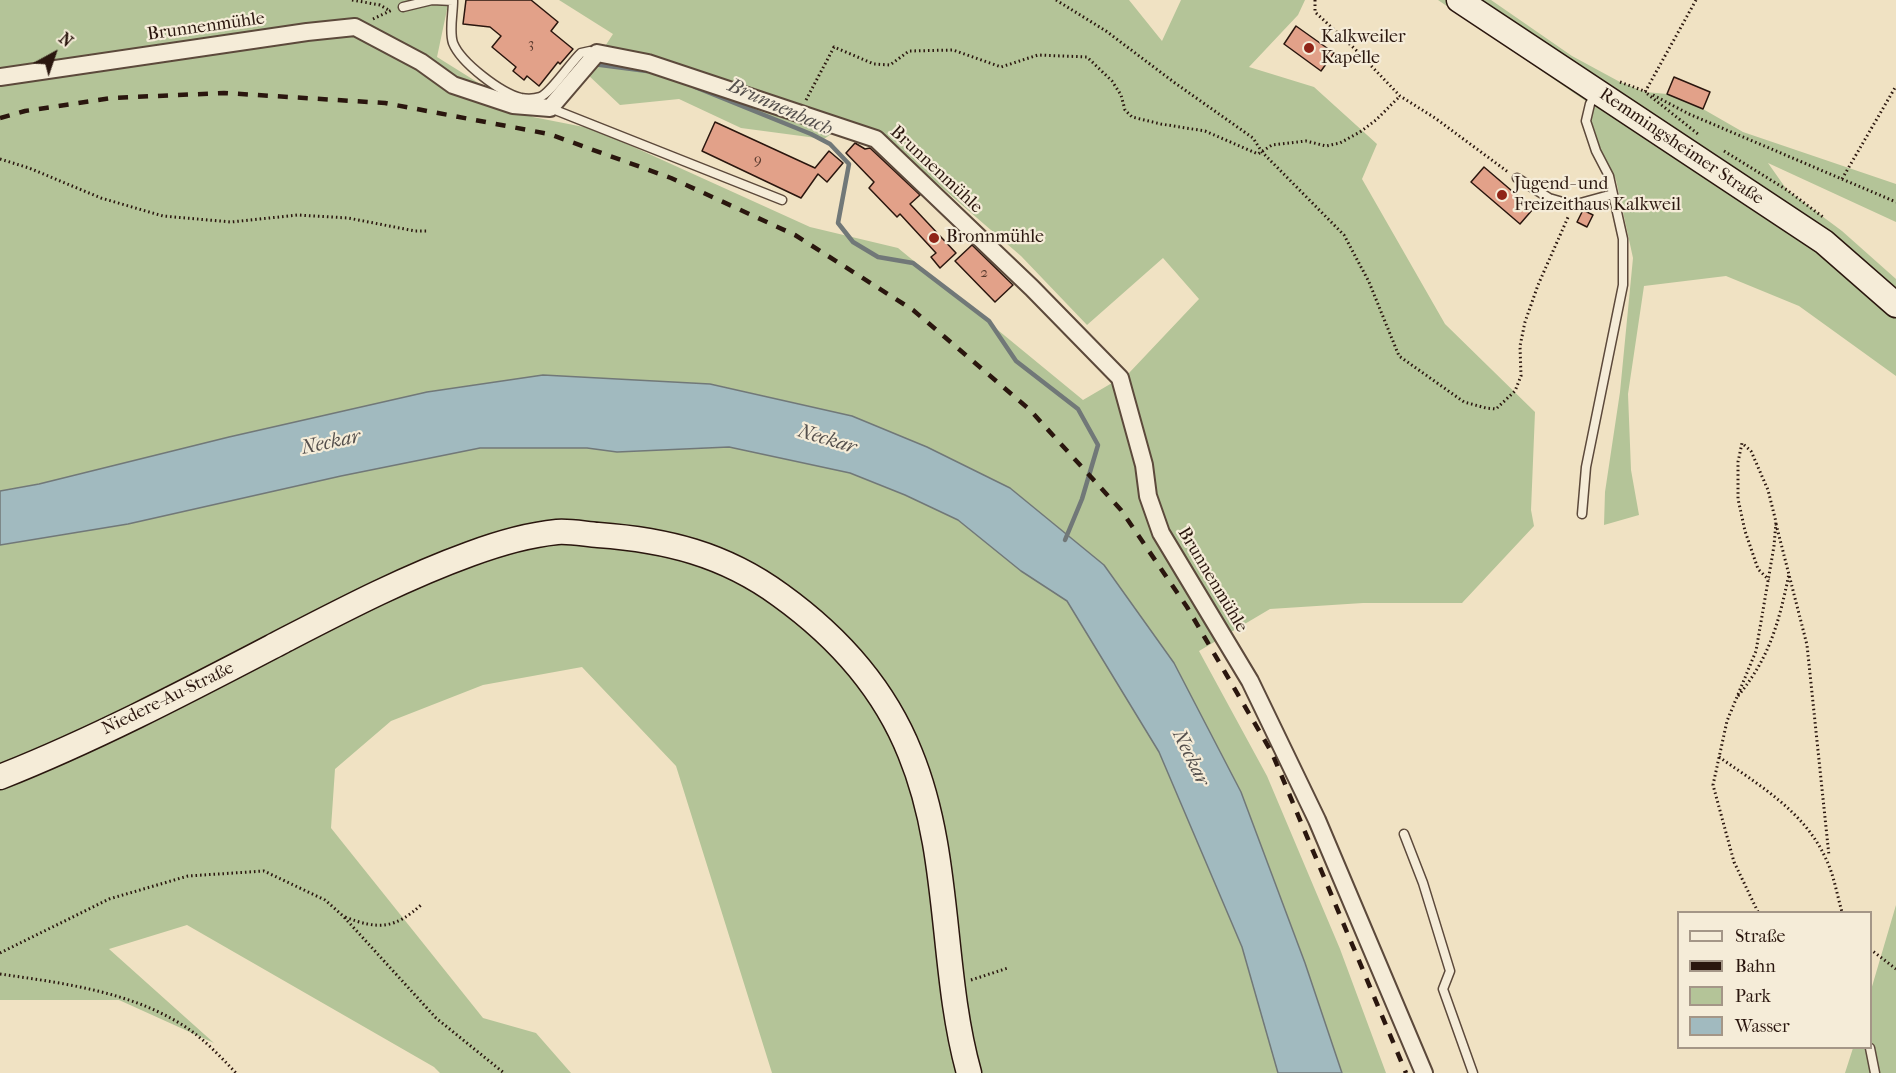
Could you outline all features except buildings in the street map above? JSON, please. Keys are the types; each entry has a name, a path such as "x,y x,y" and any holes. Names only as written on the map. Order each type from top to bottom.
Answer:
{"main road":[{"name":"Remmingsheimer Straße","path":"1459,0 1824,242 1896,305"},
{"name":"Niedere-Au-Straße","path":"0,777 181,695 333,615 413,576 502,543 558,532 644,539 688,549 744,572 806,613 858,666 894,719 911,754 933,832 947,933 951,983 969,1073"}],"street":[{"path":"355,27 421,63 453,85 513,105 550,108 597,53"},
{"name":"Brunnenmühle","path":"0,77 355,27"},
{"name":"Brunnenmühle","path":"597,53 648,63 876,139 1032,288 1120,378 1144,465 1148,496 1161,533 1250,681 1317,820 1424,1073"}],"lane":[{"path":"403,7 432,0 453,1 452,38 458,52 468,64 503,90 522,99 544,95 581,53 590,51 597,53"},
{"path":"1582,514 1586,466 1623,285 1623,239 1609,176 1596,151 1586,121 1590,104 1597,91"},
{"path":"550,108 782,200"},
{"path":"1517,178 1549,198 1573,205 1613,194"},
{"path":"1404,834 1424,883 1450,971 1443,989 1473,1073"},
{"path":"1870,1049 1875,1073"}],"path":[{"path":"352,0 380,5 390,11"},
{"path":"1056,0 1106,31 1253,138 1262,152 1344,235 1369,282 1399,356 1464,402 1496,409 1515,391 1521,376 1520,346 1525,322 1538,285 1556,249 1573,205"},
{"path":"1315,0 1315,12 1400,96 1435,118 1517,178"},
{"path":"1646,92 1696,0"},
{"path":"355,27 403,7"},
{"path":"800,112 834,47 874,64 882,65 890,65 909,51 931,50 953,50 1002,66 1038,55 1087,57 1112,81 1125,110 1132,117 1205,131 1233,141 1253,153 1262,152 1270,146 1306,141 1326,146 1340,143 1368,126 1400,96"},
{"path":"1597,91 1620,82 1646,92 1689,114 1896,202"},
{"path":"1842,179 1896,86"},
{"path":"0,159 29,168 101,198 163,216 231,222 298,215 348,218 416,231 429,231"},
{"path":"1769,580 1758,569 1745,531 1738,499 1738,462 1742,443 1759,466 1768,490 1807,645 1829,856"},
{"path":"1758,911 1734,862 1713,785 1727,721 1756,651 1769,580 1776,522"},
{"path":"1736,699 1755,675 1779,623 1790,572"},
{"path":"1719,757 1764,788 1795,814 1814,836 1827,860 1842,911"},
{"path":"0,953 109,899 188,876 264,871 325,900 343,916 436,1018 504,1073"},
{"path":"343,916 362,924 383,927 410,915 422,904"},
{"path":"1872,951 1896,969"},
{"path":"951,983 975,980 1008,968"},
{"path":"0,974 100,991 133,1000 181,1024 217,1052 236,1073"}],"green space":[{"path":"0,0 449,0 437,57 533,117 594,129 810,227 898,248 1083,400 1129,373 1199,299 1163,258 1087,325 1021,256 896,148 834,132 824,139 741,128 679,99 620,105 587,74 613,34 559,0 1129,0 1162,41 1181,0 1305,0 1298,15 1249,67 1314,87 1377,144 1362,179 1445,324 1535,412 1531,510 1534,526 1462,603 1363,603 1270,609 1199,651 1267,776 1340,949 1386,1073 1342,1073 1305,963 1241,792 1174,663 1104,565 1010,488 927,447 852,416 711,384 543,375 427,392 229,437 39,484 0,491"},
{"path":"1438,0 1491,0 1572,56 1620,82 1645,92 1667,94 1703,109 1743,132 1896,184 1896,222 1768,163 1787,190 1842,231 1896,279 1896,376 1799,306 1726,276 1644,286 1628,394 1631,470 1639,515 1604,525 1605,492 1620,392 1633,258 1616,180 1586,121 1590,104"},
{"path":"729,447 850,473 905,495 958,520 1021,571 1067,601 1159,752 1242,947 1278,1073 772,1073 676,766 582,667 483,685 391,721 335,769 331,828 483,1018 536,1033 571,1073 440,1073 434,1067 187,925 109,949 214,1043 119,1000 0,1000 0,545 128,524 341,476 480,448 587,448 617,452"},
{"path":"1896,905 1896,1073 1845,1073 1853,1049 1872,1049 1872,987"}],"water":[{"name":"Neckar","path":"543,375 710,384 852,416 927,447 1010,488 1104,565 1174,663 1241,792 1305,963 1342,1073 1278,1073 1242,947 1159,752 1067,601 1021,571 958,520 850,473 729,447 617,452 587,448 480,448 341,476 128,524 0,545 0,491 39,484 229,437 427,392"}],"waterway":[{"name":"Brunnenbach","path":"593,64 647,71"},
{"name":"Brunnenbach","path":"695,87 811,134 830,144 849,164 838,223 853,242 878,257 913,263 989,321 1016,361 1078,409 1098,445 1082,499 1065,540"}],"railway":[{"path":"0,118 25,111 111,98 224,93 385,103 549,134 671,178 795,235 913,310 1030,410 1121,510 1187,607 1272,753 1406,1073"}],"place":[{"name":"Kalkweiler Kapelle","path":"1309,48"},
{"name":"Jugend- und Freizeithaus Kalkweil","path":"1502,195"},
{"name":"Bronnmühle","path":"934,238"}]}
